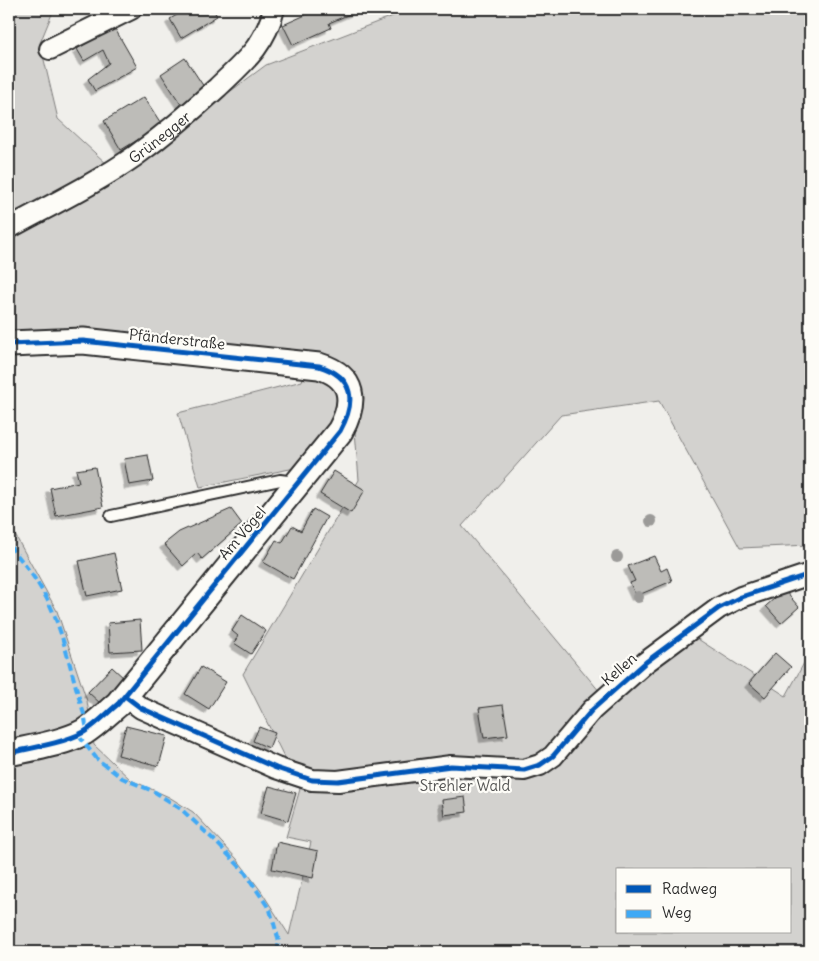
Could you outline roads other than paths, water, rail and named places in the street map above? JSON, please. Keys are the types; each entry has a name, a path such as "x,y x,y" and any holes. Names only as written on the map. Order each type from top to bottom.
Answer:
{"street":[{"path":"50,49 131,9"},
{"name":"Grünegger","path":"9,228 135,156 176,123 245,61 260,44 271,21 274,9"},
{"name":"Pfänderstraße","path":"9,344 83,341 319,366 329,369 340,377"},
{"name":"Am Vögel","path":"9,752 40,746 78,735 94,725 125,696 340,431 351,403 349,390 340,377"},
{"name":"Kellen","path":"125,696 141,708 276,768 312,780 338,781 451,766 524,770 540,765 553,756 576,727 605,698 646,662 719,608 741,596 810,574"}],"lane":[{"path":"111,516 280,480 300,482"}],"park label":[{"name":"Strehler Wald","path":"465,785"}]}
